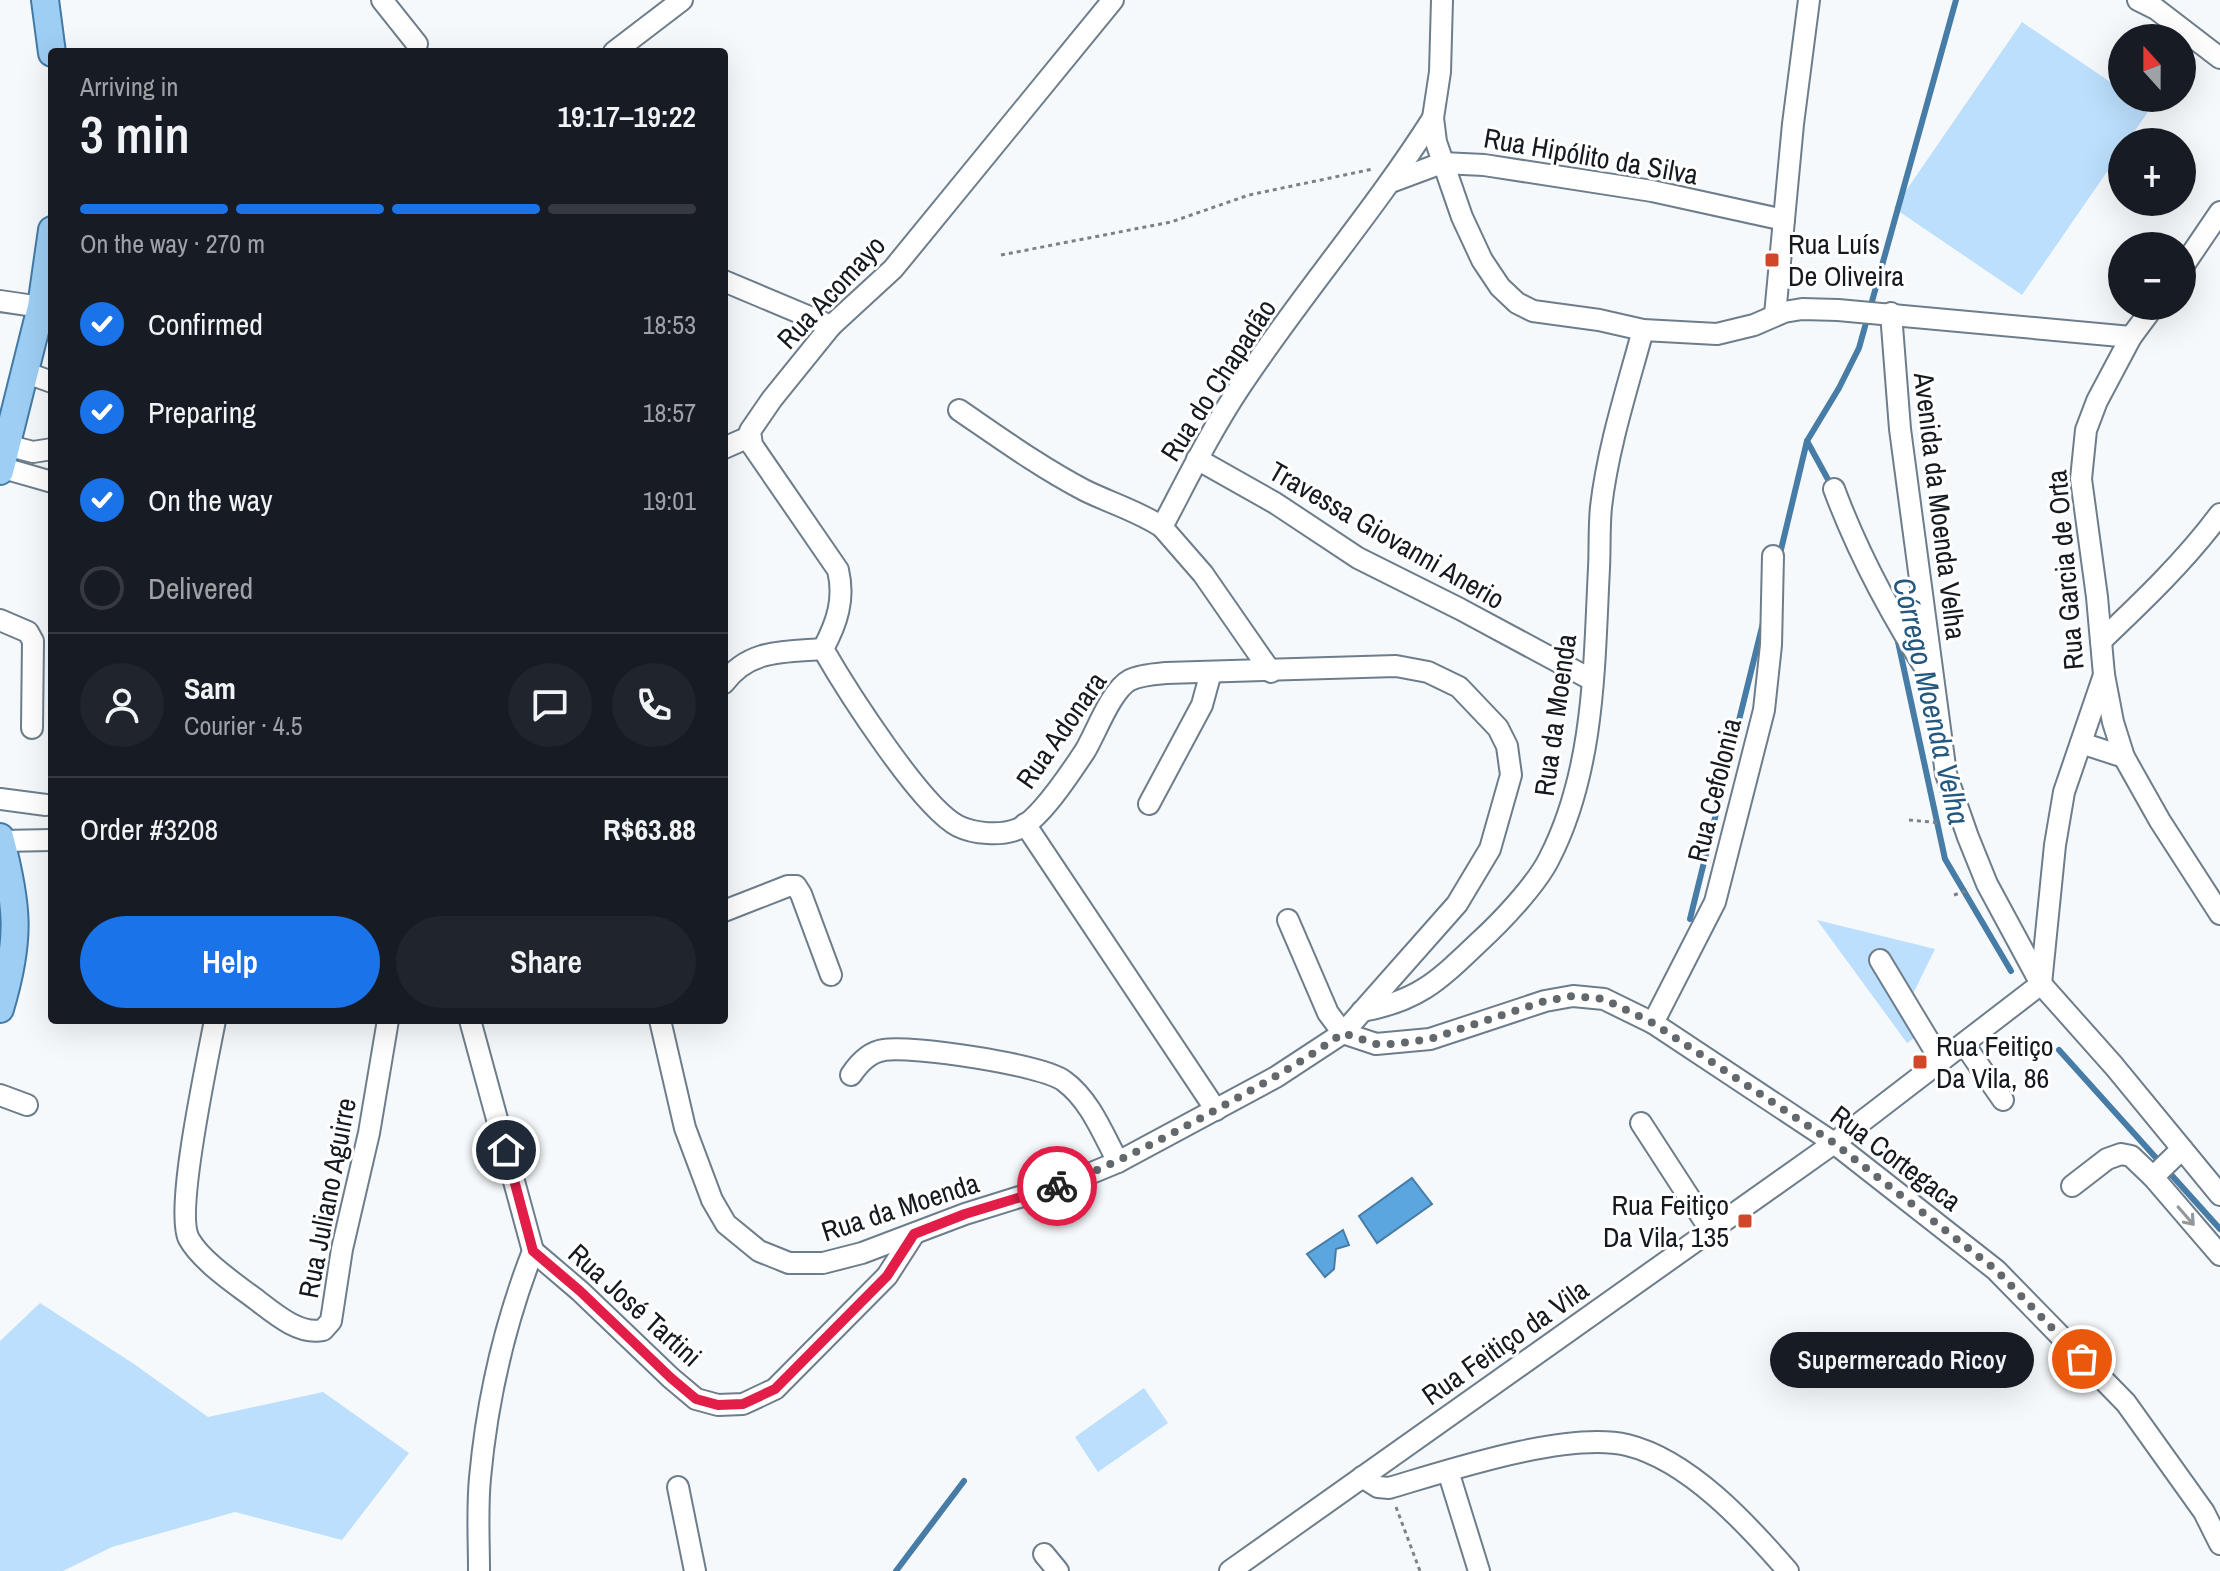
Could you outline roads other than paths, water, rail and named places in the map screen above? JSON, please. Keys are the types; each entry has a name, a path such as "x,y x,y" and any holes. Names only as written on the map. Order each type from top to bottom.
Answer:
{"main road":[{"path":"45,0 51,48"},
{"path":"2,462 41,307 48,258"},
{"path":"0,839 13,885 17,920 13,955 0,1009"}],"street":[{"path":"382,0 417,44"},
{"path":"619,48 682,0"},
{"name":"Rua Acomayo","path":"749,437 764,410 831,326 893,269 1113,0"},
{"path":"1442,0 1440,72 1433,118 1442,163 1482,260 1500,287 1517,303 1533,311 1643,330 1717,334 1802,309 1891,313 2131,337"},
{"path":"1775,315 1809,0"},
{"path":"2138,0 2156,9 2220,58"},
{"name":"Rua do Chapadão","path":"1162,527 1197,459 1240,387 1396,174 1433,118"},
{"name":"Rua Hipólito da Silva","path":"1396,174 1442,163 1484,165 1574,177 1784,220"},
{"path":"2196,247 2220,212"},
{"path":"728,283 831,326"},
{"path":"0,301 41,307"},
{"name":"Avenida da Moenda Velha","path":"1891,313 1900,429 1946,774 1968,837 1987,884 2041,984 2114,1066 2220,1195"},
{"name":"Rua Garcia de Orta","path":"2041,984 2064,792 2104,675 2081,479 2086,430 2097,401 2131,337 2144,320"},
{"name":"Rua da Moenda","path":"1362,1011 1391,1006 1414,996 1441,978 1499,924 1548,862 1569,814 1582,763 1592,680 1601,509 1613,441 1643,330"},
{"path":"24,372 48,381"},
{"path":"959,410 1041,465 1083,489 1148,517 1162,527 1203,574 1271,672"},
{"path":"728,446 749,437 838,570 843,590 833,630 823,649 791,651 747,660 728,678"},
{"path":"2,462 48,450"},
{"name":"Travessa Giovanni Anerio","path":"1197,459 1275,503 1358,558 1592,680"},
{"path":"2,462 48,480"},
{"path":"1834,489 1853,541 1872,579 1934,682"},
{"path":"2101,641 2148,596 2220,514"},
{"name":"Rua Cefolonia","path":"1653,1023 1715,902 1764,710 1773,620 1773,556"},
{"path":"0,620 28,632 33,641 32,728"},
{"name":"Rua Adonara","path":"823,649 906,772 940,813 956,825 981,832 1019,829 1048,802 1096,733 1118,691 1130,680 1166,673 1271,672"},
{"name":"Rua da Moenda","path":"661,1024 685,1128 712,1200 726,1224 759,1251 789,1263 823,1263 862,1253 965,1214 1065,1183 1118,1162 1309,1057 1343,1033 1457,904 1490,849 1511,775 1507,746 1498,728 1459,687 1428,672 1396,666 1271,672"},
{"path":"1149,804 1202,705 1211,672"},
{"path":"2104,675 2124,757 2160,821 2220,914"},
{"path":"2081,743 2124,757"},
{"path":"0,799 46,805"},
{"path":"1025,824 1216,1110"},
{"path":"0,839 48,840"},
{"path":"728,909 788,886 796,886 831,975"},
{"path":"1288,920 1328,1013 1343,1033"},
{"path":"1880,960 1941,1061"},
{"name":"Rua Feitiço da Vila","path":"1376,1484 1711,1231 1834,1143 2041,984"},
{"name":"Rua Cortegaca","path":"1343,1033 1376,1044 1430,1039 1545,1001 1573,996 1604,999 1653,1023 1834,1143 1996,1270 2126,1403 2204,1512 2220,1544"},
{"name":"Rua Juliano Aguirre","path":"214,1024 188,1179 185,1226 197,1250 239,1286 298,1328 316,1332 328,1327 331,1321 342,1249 369,1133 387,1024"},
{"path":"471,1024 533,1251 505,1331 486,1432 480,1480 479,1571"},
{"path":"1964,1044 2003,1100"},
{"path":"851,1075 856,1066 873,1054 883,1050 902,1050 992,1062 1060,1078 1073,1088 1088,1107 1118,1162"},
{"path":"0,1095 27,1105"},
{"path":"1641,1123 1711,1231"},
{"path":"2153,1177 2182,1149"},
{"path":"2072,1186 2107,1159 2121,1154 2131,1156 2220,1255"},
{"name":"Rua José Tartini","path":"533,1251 696,1399 730,1405 743,1404 775,1389 887,1276 914,1234"},
{"path":"1230,1571 1305,1517 1376,1484 1586,1441 1628,1445 1674,1465 1718,1498 1788,1571"},
{"path":"1448,1471 1479,1571"},
{"path":"678,1487 695,1571"},
{"path":"1044,1554 1058,1571"}],"water":[{"path":"1412,1178 1432,1204 1377,1243 1359,1216"},
{"path":"1343,1230 1349,1245 1336,1249 1334,1269 1325,1277 1307,1254"}],"waterway":[{"name":"Córrego Moenda Velha","path":"1831,485 1807,441 1859,348 1956,0"},
{"name":"Córrego Moenda Velha","path":"1779,558 1807,441"},
{"name":"Córrego Moenda Velha","path":"1690,919 1763,623"},
{"name":"Córrego Moenda Velha","path":"1897,637 1945,859 2011,971"},
{"name":"Córrego Moenda Velha","path":"2059,1050 2220,1229"},
{"name":"Córrego Moenda Velha","path":"896,1571 964,1481"}],"place":[{"name":"Rua Luís De Oliveira","path":"1772,260"},
{"name":"Rua Feitiço Da Vila, 86","path":"1920,1062"},
{"name":"Rua Feitiço Da Vila, 135","path":"1745,1221"},
{"name":"Supermercado Ricoy","path":"2082,1359"}]}
